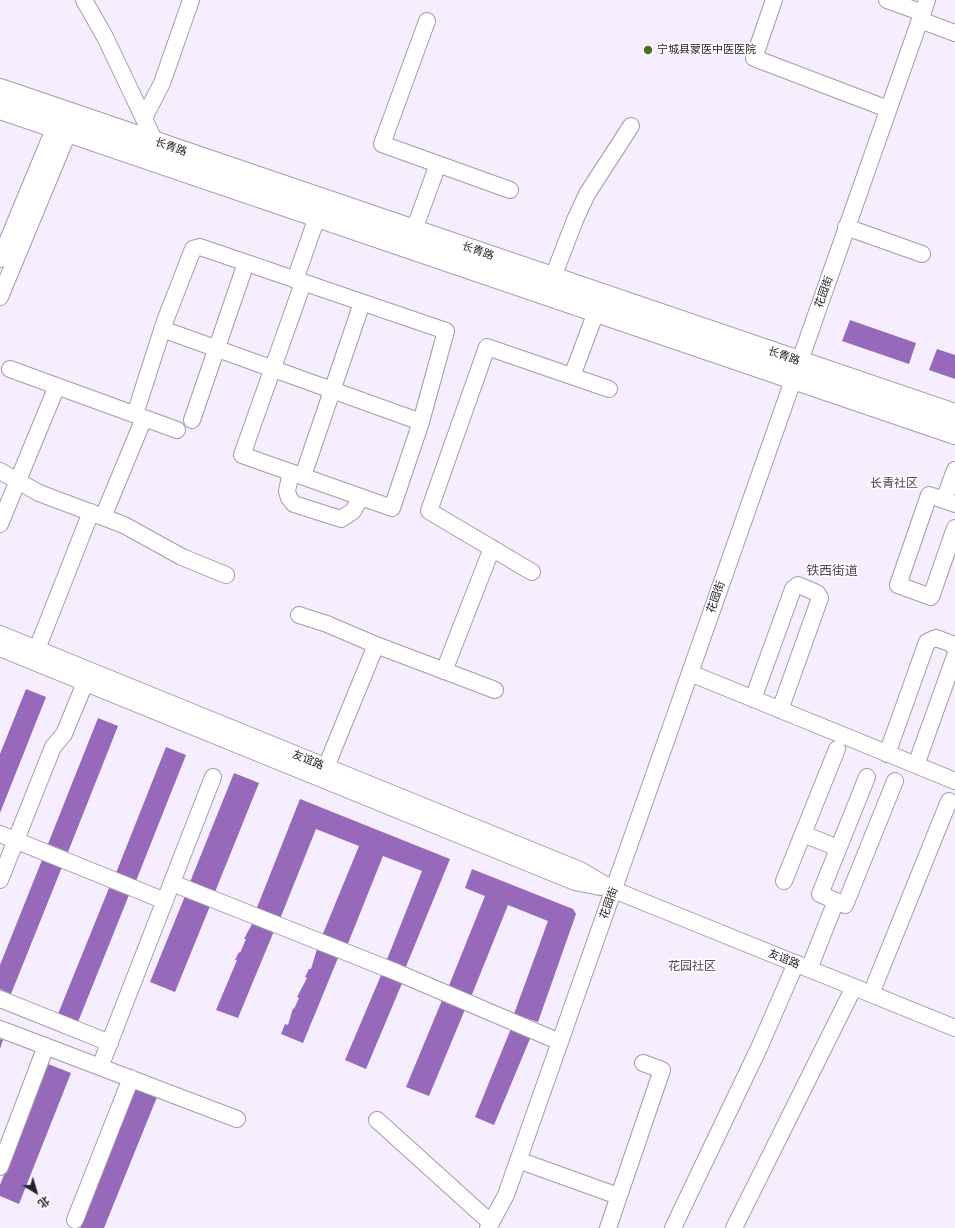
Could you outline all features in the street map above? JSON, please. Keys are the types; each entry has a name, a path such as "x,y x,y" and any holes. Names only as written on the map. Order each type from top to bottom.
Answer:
{"main road":[{"name":"长青路","path":"0,89 65,121 317,217 596,312 955,414"},
{"name":"长青路","path":"0,109 65,121 155,142 553,277 796,370 955,434"}],"street":[{"path":"84,0 105,38 155,142"},
{"path":"144,118 162,83 191,0"},
{"path":"774,0 754,58 888,109"},
{"path":"887,0 923,11 955,33"},
{"name":"花园街","path":"489,1225 506,1195 923,11"},
{"path":"427,21 382,144 510,190"},
{"path":"0,259 65,121"},
{"path":"0,297 65,121"},
{"path":"553,277 575,220 587,194 631,126"},
{"path":"414,230 438,164"},
{"path":"37,649 141,412 162,329 193,249 200,247 299,281 362,303 446,331 422,422 392,508 242,455 273,368 299,281 317,217"},
{"path":"846,227 922,254"},
{"path":"192,420 246,263"},
{"path":"361,497 353,511 341,519 294,504 289,498 287,491 297,474 332,390 362,303"},
{"path":"572,376 596,312"},
{"path":"162,329 422,422"},
{"path":"532,572 429,511 487,347 609,389"},
{"path":"10,369 57,386 141,412 177,430"},
{"path":"0,524 57,386"},
{"path":"955,470 950,502 929,495 898,585 931,597 955,528"},
{"path":"0,471 39,493 124,525 182,557 226,575"},
{"path":"444,671 492,548"},
{"path":"753,699 793,589 798,585 817,593 820,598 780,710"},
{"path":"299,615 327,624 376,645 495,690"},
{"name":"友谊路","path":"0,634 580,870 614,890 955,1028"},
{"path":"888,754 927,642 936,638 952,644 955,649"},
{"path":"326,767 376,645"},
{"name":"友谊路","path":"0,648 575,882 614,890"},
{"path":"916,765 955,656"},
{"path":"690,673 955,781"},
{"path":"0,880 53,747 64,734 85,683"},
{"path":"784,881 837,749"},
{"path":"100,1067 213,777"},
{"path":"867,777 820,894 845,904 894,782"},
{"path":"871,994 949,801"},
{"path":"0,834 165,901"},
{"path":"803,834 838,848"},
{"path":"172,883 396,972 560,1042"},
{"path":"673,1228 759,1048 836,901"},
{"path":"734,1228 854,987"},
{"path":"0,999 110,1043"},
{"path":"0,1029 237,1119"},
{"path":"0,1167 46,1046"},
{"path":"608,1228 662,1070 643,1063"},
{"path":"75,1220 131,1078"},
{"path":"377,1120 489,1225"},
{"path":"518,1160 618,1196"}],"building":[{"path":"850,320 916,343 909,364 842,341"},
{"path":"937,349 955,355 955,379 929,370"},
{"path":"26,689 46,697 0,813 0,754"},
{"path":"98,718 118,726 68,852 48,844"},
{"path":"166,747 186,755 136,881 116,873"},
{"path":"234,773 259,783 215,892 190,882"},
{"path":"300,799 450,859 405,969 386,962 422,871 383,856 347,946 322,936 359,846 316,829 280,919 256,910"},
{"path":"42,860 62,867 11,994 0,989 0,965"},
{"path":"472,869 573,909 576,914 538,1022 514,1014 548,921 508,905 471,997 448,988 485,896 465,888"},
{"path":"109,888 129,895 78,1022 58,1014"},
{"path":"185,896 210,906 175,992 150,982"},
{"path":"253,922 274,931 238,1018 216,1010 237,960 235,960 239,952 240,953 246,939 244,939"},
{"path":"317,949 338,958 303,1043 281,1034 285,1024 288,1025 293,1008 294,1009 299,998 297,997 307,978 305,977 309,969 311,969"},
{"path":"382,973 403,981 366,1069 345,1060"},
{"path":"443,998 466,1007 429,1096 406,1087"},
{"path":"512,1026 532,1034 494,1125 475,1117"},
{"path":"0,1039 3,1040 0,1049"},
{"path":"48,1064 71,1073 19,1204 0,1196 0,1185"},
{"path":"135,1089 157,1097 104,1228 81,1228 80,1227"}],"place":[{"name":"宁城县蒙医中医医院","path":"648,50"}],"district":[{"name":"长青社区","path":"894,483"},
{"name":"铁西街道","path":"832,571"},
{"name":"花园社区","path":"692,966"}]}
